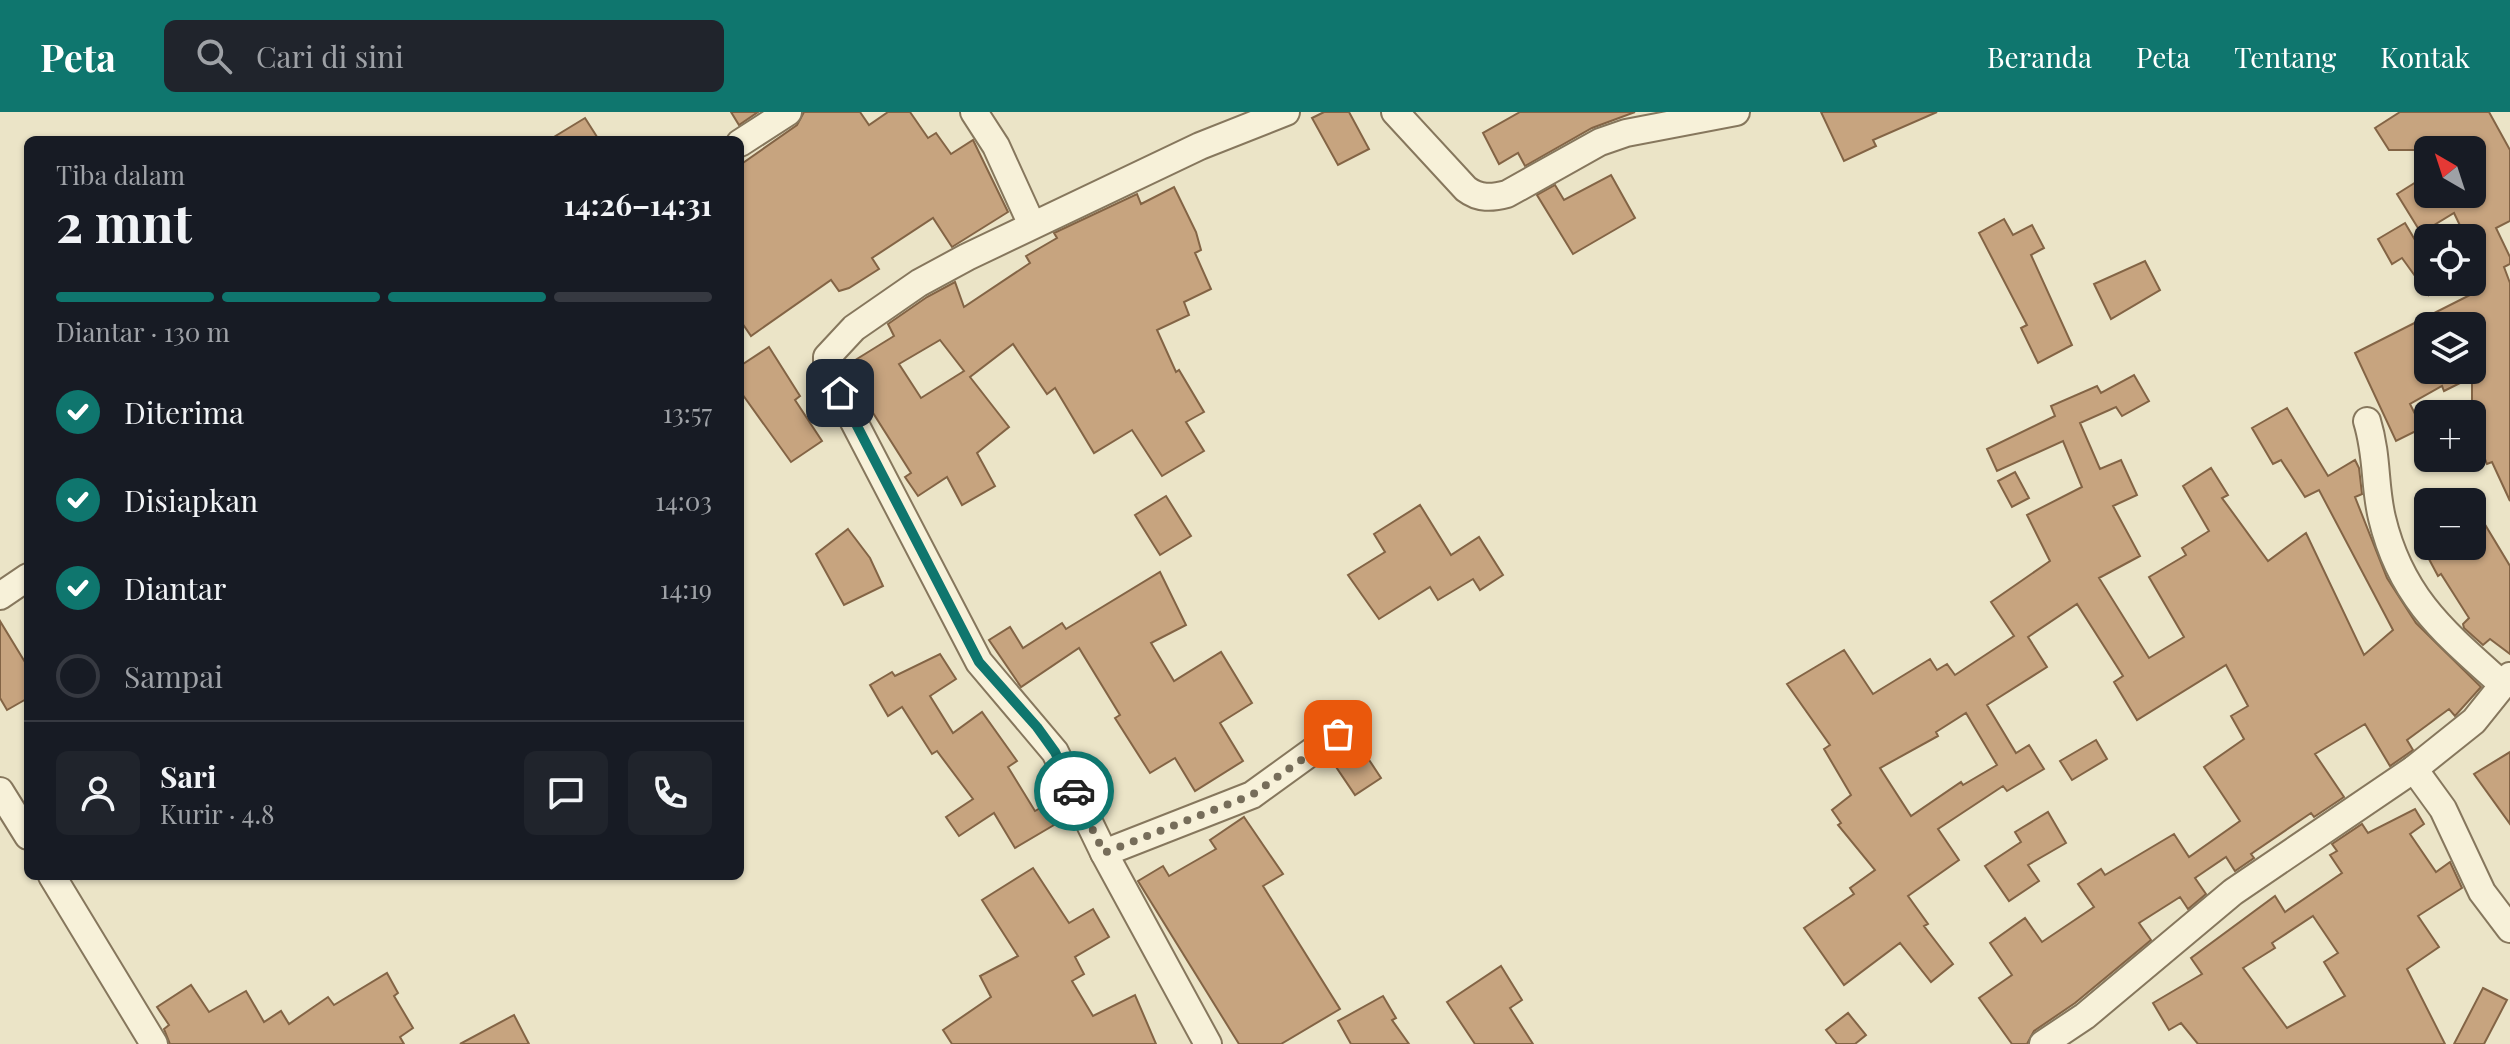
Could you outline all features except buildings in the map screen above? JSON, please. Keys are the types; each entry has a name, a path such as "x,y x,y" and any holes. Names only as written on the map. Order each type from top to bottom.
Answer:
{"street":[{"path":"744,140 788,112"},
{"path":"974,112 996,146 1032,225"},
{"path":"1208,1044 1104,853 1055,752 979,662 827,370 827,357 854,328 919,283 1032,225 1200,146 1286,112"},
{"path":"1395,112 1466,189 1473,195 1493,197 1507,194 1613,137 1736,112"},
{"path":"2043,1044 2085,1016 2185,936 2233,892 2414,769 2474,721 2507,681 2431,621 2395,564 2381,515 2375,448 2367,421"},
{"path":"0,596 24,580"},
{"path":"1104,853 1252,795 1357,719"},
{"path":"2414,769 2443,809 2482,892 2510,929"},
{"path":"0,791 24,830"},
{"path":"54,880 154,1044"}],"way so far":[{"path":"1074,791 1104,853 1252,795 1338,734"}],"route":[{"path":"840,393 979,662 1037,727 1055,752 1074,791"}]}
